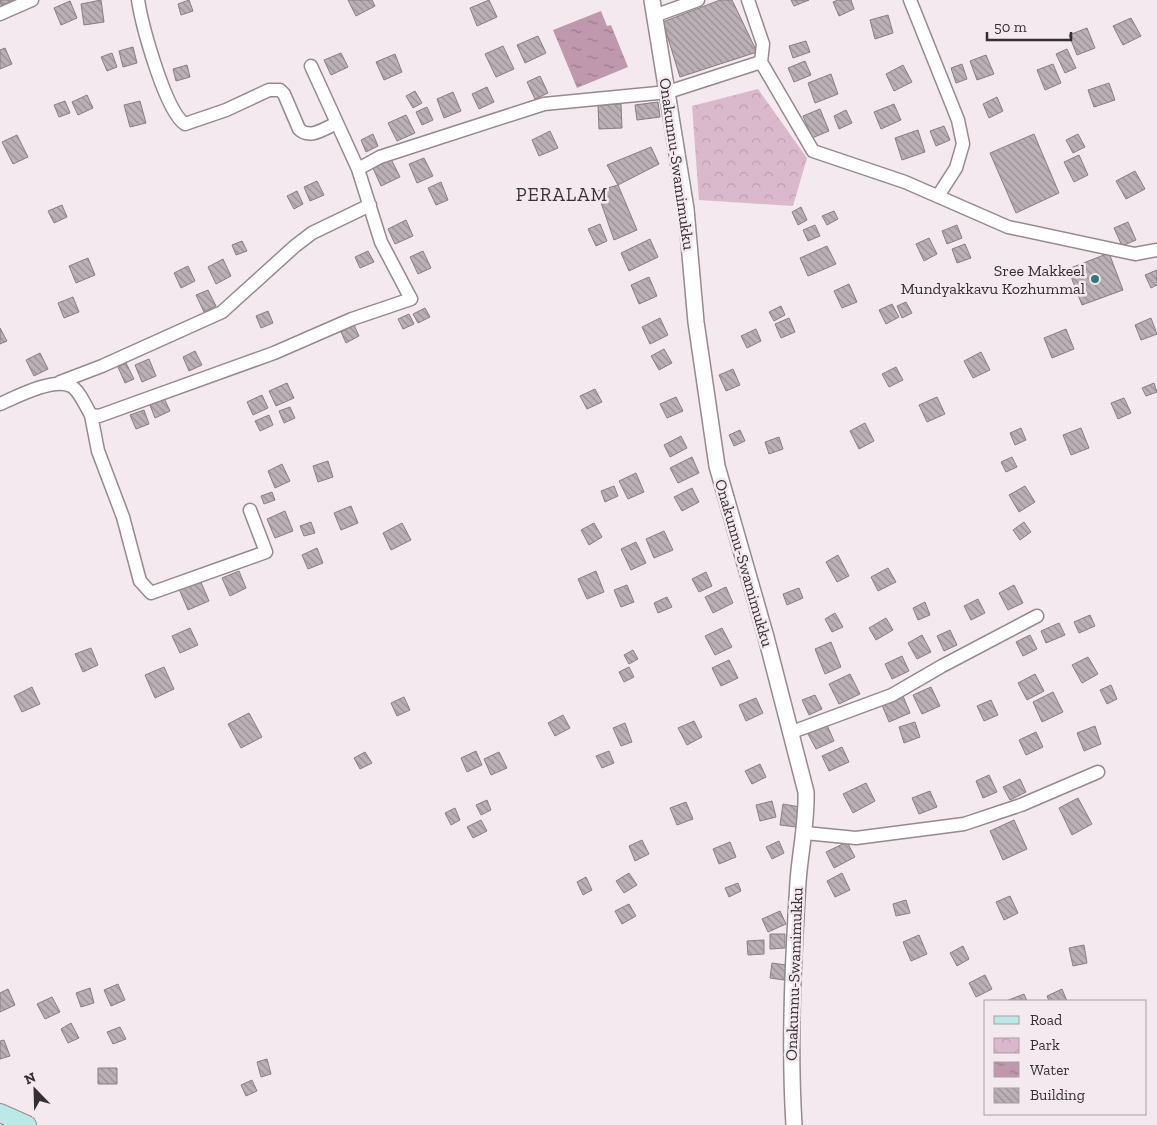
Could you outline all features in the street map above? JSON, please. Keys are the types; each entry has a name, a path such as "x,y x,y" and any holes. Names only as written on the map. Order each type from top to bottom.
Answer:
{"main road":[{"path":"0,1113 27,1125"}],"street":[{"path":"0,14 32,0"},
{"path":"138,0 165,93 174,112 185,124 276,90 284,94 299,129 303,133 309,135 337,123"},
{"name":"Onakunnu-Swamimukku","path":"652,0 686,209 696,322 717,466 792,732 806,792 805,833 798,879 795,933 791,1069 794,1125"},
{"path":"654,16 698,0"},
{"path":"748,0 763,44 761,62 813,151 905,182 1008,227 1136,254 1157,250"},
{"path":"910,0 958,120 963,144 956,168 938,196"},
{"path":"358,169 380,157 544,104 668,92 761,62"},
{"path":"91,414 99,416 274,354 352,319 411,298 381,242 358,169 311,66"},
{"path":"0,404 102,366 222,312 312,233 370,205"},
{"path":"60,382 72,386 91,414 98,451 123,517 140,581 151,593 266,552 250,510"},
{"path":"792,732 892,695 942,666 1038,616"},
{"path":"805,833 856,838 964,824 1021,805 1098,772"}],"green space":[{"path":"758,89 807,158 793,206 699,200 692,106"}],"water":[{"path":"601,11 607,26 611,25 628,67 577,88 553,30"}],"building":[{"path":"0,0 13,0 14,1 1,5"},
{"path":"101,0 104,22 84,25 81,4"},
{"path":"189,0 193,11 181,15 178,4"},
{"path":"348,0 372,0 375,6 356,16"},
{"path":"489,0 497,17 477,26 470,8"},
{"path":"720,0 732,0 757,52 680,77 663,22"},
{"path":"791,0 809,0 794,6"},
{"path":"851,0 854,9 839,16 833,2"},
{"path":"70,1 77,18 61,25 54,8"},
{"path":"888,15 893,33 875,39 870,20"},
{"path":"1131,18 1141,36 1123,45 1113,26"},
{"path":"1087,28 1095,48 1077,55 1069,35"},
{"path":"538,36 546,53 525,63 517,45"},
{"path":"806,41 810,52 793,58 789,46"},
{"path":"503,46 514,69 496,77 485,54"},
{"path":"133,47 137,63 123,67 119,51"},
{"path":"5,48 12,64 0,69 0,50"},
{"path":"1067,49 1076,68 1065,73 1056,54"},
{"path":"112,53 117,67 107,71 101,57"},
{"path":"341,53 348,67 331,75 324,60"},
{"path":"395,54 402,72 384,80 376,62"},
{"path":"986,55 994,74 977,80 970,61"},
{"path":"805,61 811,75 794,82 788,68"},
{"path":"962,64 967,79 956,83 951,68"},
{"path":"1053,64 1061,83 1045,90 1037,70"},
{"path":"187,65 190,77 176,81 173,69"},
{"path":"903,65 912,82 894,91 886,74"},
{"path":"831,74 838,94 815,103 808,83"},
{"path":"540,76 548,93 535,99 527,82"},
{"path":"1109,83 1115,100 1094,107 1088,90"},
{"path":"487,87 494,102 479,109 472,94"},
{"path":"415,91 422,103 413,108 406,96"},
{"path":"453,92 461,111 444,118 437,99"},
{"path":"87,95 93,108 78,115 72,102"},
{"path":"997,97 1003,111 989,118 983,104"},
{"path":"65,101 70,113 59,117 54,105"},
{"path":"140,101 146,123 130,127 124,105"},
{"path":"658,102 660,117 637,120 635,105"},
{"path":"621,104 622,128 599,129 598,105"},
{"path":"894,104 901,120 881,129 874,112"},
{"path":"427,107 433,120 422,125 416,112"},
{"path":"820,109 829,131 812,138 803,116"},
{"path":"846,110 852,123 839,129 834,116"},
{"path":"406,115 415,133 397,141 388,123"},
{"path":"944,126 950,140 936,146 930,131"},
{"path":"918,130 925,152 902,160 895,138"},
{"path":"550,131 558,148 539,156 532,140"},
{"path":"373,134 378,146 366,152 361,140"},
{"path":"1034,134 1059,193 1016,213 990,153"},
{"path":"1078,134 1085,147 1073,153 1066,140"},
{"path":"17,135 28,157 13,164 2,142"},
{"path":"651,147 659,164 618,185 607,165"},
{"path":"1079,155 1088,175 1074,182 1064,162"},
{"path":"424,158 433,176 417,183 409,164"},
{"path":"391,159 400,177 381,186 373,168"},
{"path":"1135,171 1145,189 1126,199 1116,181"},
{"path":"317,181 324,195 310,201 304,187"},
{"path":"441,182 448,200 436,205 428,188"},
{"path":"618,185 637,230 614,240 597,191"},
{"path":"297,191 303,204 294,209 287,196"},
{"path":"62,205 67,217 54,223 48,211"},
{"path":"801,207 807,220 798,225 792,212"},
{"path":"834,211 838,219 827,225 822,216"},
{"path":"406,220 413,236 395,244 388,229"},
{"path":"1128,222 1136,240 1122,246 1114,228"},
{"path":"600,224 607,241 596,246 588,229"},
{"path":"815,225 820,236 808,241 803,230"},
{"path":"957,225 962,238 947,244 942,231"},
{"path":"929,238 937,254 924,261 916,244"},
{"path":"650,239 658,257 629,271 621,253"},
{"path":"242,241 247,251 236,255 232,245"},
{"path":"965,244 971,258 957,263 952,249"},
{"path":"827,246 836,264 808,276 800,258"},
{"path":"368,251 374,262 360,268 355,257"},
{"path":"423,251 431,268 418,274 410,257"},
{"name":"Sree Makkeel Mundyakkavu Kozhummal","path":"1109,253 1123,290 1082,305 1068,269"},
{"path":"88,258 95,275 76,283 69,266"},
{"path":"223,259 231,276 216,284 208,267"},
{"path":"188,266 195,281 181,288 174,273"},
{"path":"1157,270 1157,285 1151,288 1145,275"},
{"path":"649,277 657,296 639,304 631,285"},
{"path":"849,284 857,302 842,308 834,291"},
{"path":"208,290 216,306 204,312 196,295"},
{"path":"73,297 79,312 64,318 58,303"},
{"path":"906,302 912,313 902,318 897,306"},
{"path":"892,304 899,317 886,324 879,310"},
{"path":"781,306 785,315 774,321 769,312"},
{"path":"425,308 430,317 418,323 413,314"},
{"path":"268,311 273,323 261,328 256,316"},
{"path":"409,314 414,324 403,329 398,319"},
{"path":"660,318 668,335 650,344 642,327"},
{"path":"789,318 795,332 781,338 775,324"},
{"path":"1151,318 1157,334 1141,340 1135,325"},
{"path":"354,325 359,336 346,343 341,332"},
{"path":"0,328 7,341 0,344"},
{"path":"756,329 761,341 747,348 741,336"},
{"path":"1066,329 1074,349 1052,358 1044,338"},
{"path":"664,349 672,363 659,370 651,356"},
{"path":"195,351 202,365 189,371 183,357"},
{"path":"981,352 990,370 973,378 964,361"},
{"path":"40,353 48,369 34,376 26,360"},
{"path":"149,359 156,376 142,382 135,365"},
{"path":"126,363 134,379 125,383 118,367"},
{"path":"896,367 903,380 889,387 882,374"},
{"path":"733,369 740,385 726,391 719,375"},
{"path":"287,383 294,398 276,406 269,391"},
{"path":"1154,383 1157,392 1146,396 1142,388"},
{"path":"595,389 602,402 587,409 580,396"},
{"path":"262,395 268,408 253,415 247,402"},
{"path":"676,397 683,411 667,418 660,404"},
{"path":"937,397 945,414 927,422 919,405"},
{"path":"164,398 170,411 155,418 150,405"},
{"path":"1124,398 1131,413 1118,419 1111,403"},
{"path":"290,407 295,418 284,423 279,411"},
{"path":"144,410 149,424 136,429 130,415"},
{"path":"269,415 273,425 260,431 255,421"},
{"path":"865,423 874,441 859,449 850,431"},
{"path":"1021,428 1026,440 1015,445 1010,433"},
{"path":"1081,428 1089,448 1071,455 1063,435"},
{"path":"740,430 745,441 734,446 729,435"},
{"path":"681,436 687,448 670,457 664,445"},
{"path":"779,437 783,449 769,454 765,442"},
{"path":"692,457 699,473 678,483 670,468"},
{"path":"1012,457 1017,467 1006,472 1001,462"},
{"path":"328,461 333,477 318,482 313,466"},
{"path":"282,464 290,481 275,488 268,471"},
{"path":"636,473 644,492 628,499 619,481"},
{"path":"614,486 618,496 605,502 601,491"},
{"path":"1025,486 1035,502 1019,512 1009,495"},
{"path":"692,488 699,502 682,511 674,497"},
{"path":"272,492 275,500 264,504 261,496"},
{"path":"351,506 358,523 341,530 334,513"},
{"path":"285,511 293,531 275,538 267,519"},
{"path":"311,522 315,533 304,536 300,526"},
{"path":"1024,522 1031,532 1020,540 1013,530"},
{"path":"402,523 411,540 391,550 383,533"},
{"path":"594,523 602,537 589,545 581,530"},
{"path":"664,531 673,550 654,558 646,539"},
{"path":"636,542 646,563 631,570 621,549"},
{"path":"317,548 323,563 308,569 302,555"},
{"path":"838,555 849,576 837,582 826,562"},
{"path":"888,568 896,582 878,591 871,577"},
{"path":"239,571 246,588 230,596 222,578"},
{"path":"596,571 604,592 587,599 578,579"},
{"path":"706,572 712,586 699,592 692,579"},
{"path":"200,580 209,601 188,610 179,589"},
{"path":"627,585 634,602 621,607 614,590"},
{"path":"1014,585 1023,603 1008,610 999,593"},
{"path":"726,587 733,603 713,613 705,597"},
{"path":"799,588 803,598 787,605 783,594"},
{"path":"667,597 672,607 658,613 654,603"},
{"path":"978,599 985,613 971,620 964,606"},
{"path":"925,602 930,615 918,620 913,608"},
{"path":"835,613 843,627 832,632 825,619"},
{"path":"1090,615 1095,626 1079,633 1074,622"},
{"path":"886,618 893,630 876,640 869,628"},
{"path":"1059,623 1065,635 1046,643 1041,631"},
{"path":"190,628 198,645 180,653 172,636"},
{"path":"722,628 732,647 715,655 705,636"},
{"path":"950,630 957,645 944,651 937,636"},
{"path":"922,635 931,652 917,659 908,643"},
{"path":"1030,635 1037,649 1023,656 1016,642"},
{"path":"831,642 841,667 825,674 815,649"},
{"path":"91,648 98,665 83,672 75,654"},
{"path":"633,650 638,659 629,664 624,655"},
{"path":"902,656 909,671 892,679 885,664"},
{"path":"1088,657 1098,674 1082,683 1072,665"},
{"path":"729,660 738,678 721,686 712,668"},
{"path":"164,667 174,689 155,698 145,675"},
{"path":"629,667 634,677 624,682 619,672"},
{"path":"850,674 860,694 839,704 829,684"},
{"path":"1035,674 1044,691 1027,700 1018,683"},
{"path":"1111,685 1117,699 1107,704 1100,690"},
{"path":"32,687 40,704 22,712 14,696"},
{"path":"931,687 940,706 922,714 913,695"},
{"path":"1053,692 1063,712 1042,722 1033,702"},
{"path":"815,695 822,709 809,715 802,700"},
{"path":"903,696 910,713 889,722 882,705"},
{"path":"404,697 410,710 397,716 391,703"},
{"path":"756,698 763,713 746,721 739,705"},
{"path":"991,700 998,715 984,721 977,706"},
{"path":"249,713 262,737 241,748 228,724"},
{"path":"563,715 570,728 555,736 548,723"},
{"path":"694,721 702,737 687,745 678,728"},
{"path":"915,722 920,737 904,743 899,727"},
{"path":"625,723 632,742 621,746 613,728"},
{"path":"827,725 834,741 816,749 808,734"},
{"path":"1095,726 1101,744 1084,751 1077,733"},
{"path":"1036,732 1043,747 1026,755 1019,740"},
{"path":"842,747 849,762 829,771 822,756"},
{"path":"476,751 482,765 467,772 461,758"},
{"path":"609,751 614,763 602,768 596,756"},
{"path":"365,752 372,763 360,769 354,758"},
{"path":"499,752 507,768 491,775 484,759"},
{"path":"760,764 766,777 752,784 745,771"},
{"path":"989,775 997,792 983,798 976,781"},
{"path":"1020,779 1026,792 1010,800 1003,787"},
{"path":"866,783 875,801 853,813 843,794"},
{"path":"930,791 937,807 919,814 912,798"},
{"path":"1078,798 1092,824 1072,835 1059,808"},
{"path":"487,800 491,810 481,815 476,805"},
{"path":"772,801 776,817 760,821 756,805"},
{"path":"686,802 693,819 677,825 670,808"},
{"path":"783,804 800,807 796,827 780,825"},
{"path":"455,808 460,820 451,825 445,813"},
{"path":"481,820 487,831 473,838 467,827"},
{"path":"1014,820 1027,849 1003,860 990,831"},
{"path":"642,840 649,854 635,861 629,846"},
{"path":"779,841 784,853 772,859 766,847"},
{"path":"730,842 736,857 719,864 713,849"},
{"path":"847,842 855,857 834,868 826,852"},
{"path":"629,873 637,885 624,893 616,881"},
{"path":"842,873 850,890 835,897 827,881"},
{"path":"586,877 592,890 583,895 577,882"},
{"path":"738,883 741,891 729,897 725,888"},
{"path":"1010,896 1018,913 1004,920 996,902"},
{"path":"906,900 910,913 896,916 893,904"},
{"path":"629,904 636,916 622,924 615,911"},
{"path":"780,911 786,924 768,932 762,919"},
{"path":"770,934 785,934 785,948 770,949"},
{"path":"919,935 927,954 911,961 903,942"},
{"path":"764,940 764,954 748,955 747,941"},
{"path":"1084,945 1087,963 1073,966 1069,948"},
{"path":"963,946 969,959 957,966 950,953"},
{"path":"772,963 786,965 784,980 770,978"},
{"path":"985,975 992,989 976,997 969,983"},
{"path":"118,984 125,1000 111,1006 104,990"},
{"path":"90,988 94,1003 81,1007 76,993"},
{"path":"8,989 15,1005 0,1012 0,993"},
{"path":"1062,989 1067,1000 1049,1000 1047,996"},
{"path":"1024,994 1027,1000 1009,1000"},
{"path":"52,997 60,1012 45,1019 37,1004"},
{"path":"71,1023 79,1038 68,1043 61,1029"},
{"path":"120,1027 126,1039 113,1044 107,1032"},
{"path":"4,1040 10,1056 0,1059 0,1041"},
{"path":"267,1059 271,1074 261,1077 257,1062"},
{"path":"98,1068 117,1068 117,1084 98,1084"},
{"path":"252,1080 257,1091 246,1096 241,1085"}],"place":[{"name":"Sree Makkeel Mundyakkavu Kozhummal","path":"1095,279"}],"district":[{"name":"PERALAM","path":"562,194"}]}
